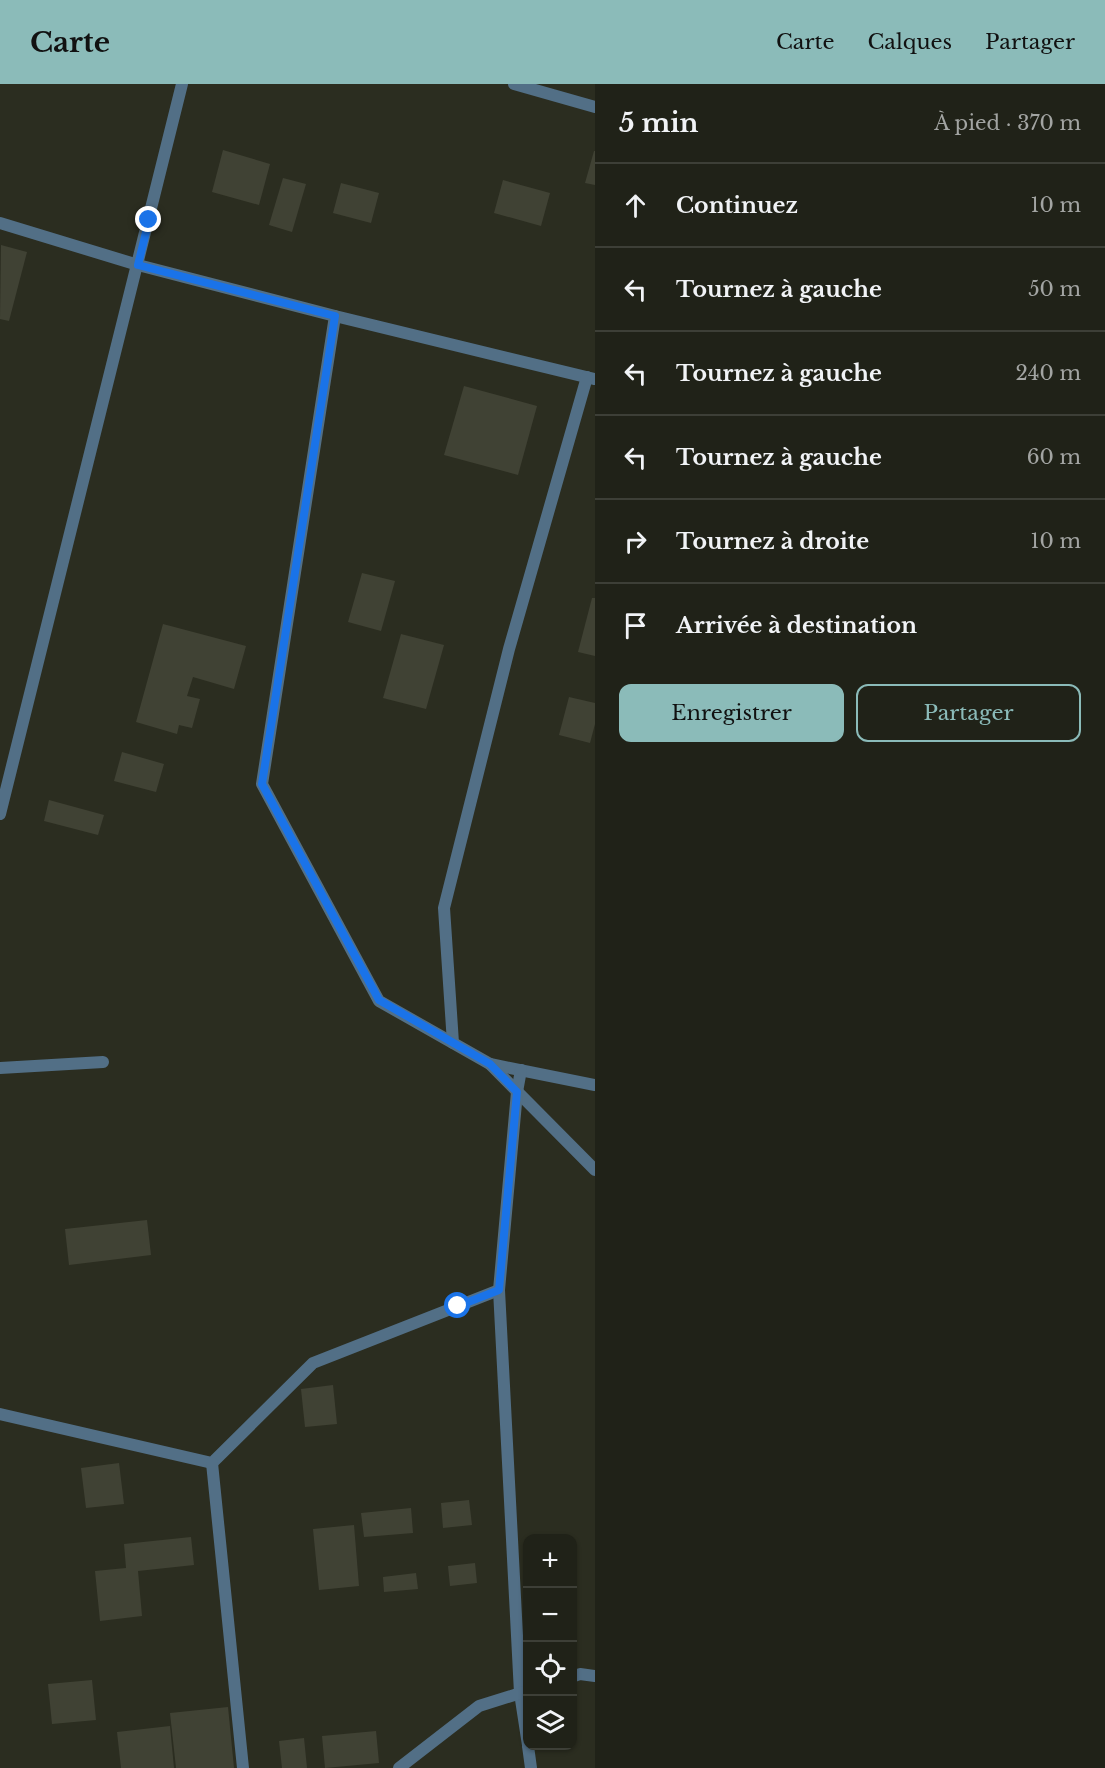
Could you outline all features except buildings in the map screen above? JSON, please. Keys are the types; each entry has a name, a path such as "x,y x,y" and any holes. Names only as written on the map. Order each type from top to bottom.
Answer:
{"street":[{"path":"0,814 182,84"},
{"path":"514,84 595,107"},
{"path":"0,223 138,265 335,316 591,378 509,649 444,908 453,1043"},
{"path":"335,316 262,784 379,1000 490,1064 595,1170"},
{"path":"0,1068 103,1062"},
{"path":"490,1064 595,1085"},
{"path":"521,1070 499,1290 523,1676"},
{"path":"212,1463 313,1363 499,1290"},
{"path":"0,1414 212,1463"},
{"path":"212,1463 243,1768"},
{"path":"577,1675 595,1676"},
{"path":"399,1768 479,1706 523,1692"},
{"path":"529,1750 531,1768"}],"route":[{"path":"149,220 138,265 335,316 262,784 379,1000 490,1064 517,1092 499,1290 458,1306"}]}
